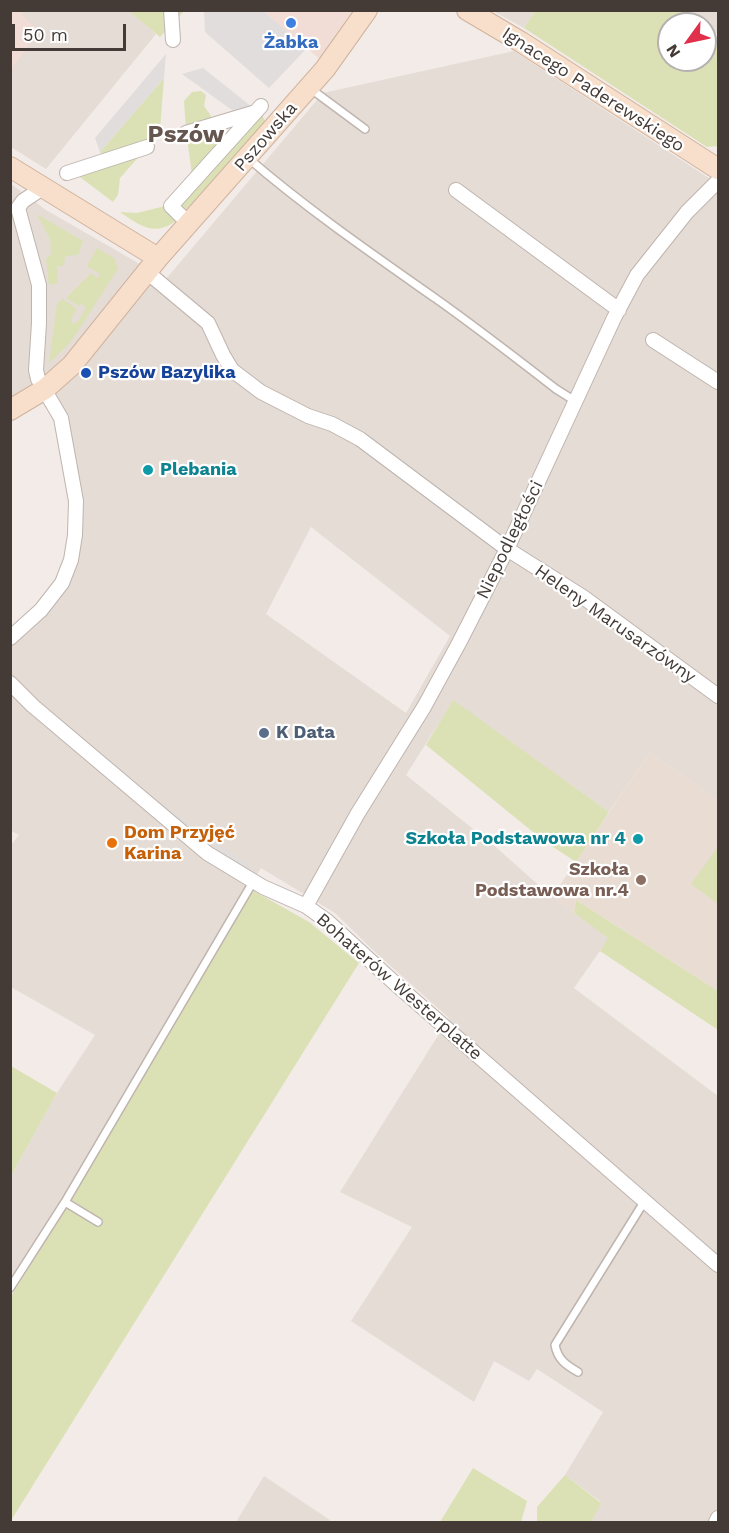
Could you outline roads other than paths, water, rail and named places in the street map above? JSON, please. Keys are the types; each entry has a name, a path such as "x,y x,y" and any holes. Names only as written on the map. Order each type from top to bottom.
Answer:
{"main road":[{"name":"Pszowska","path":"10,410 45,389 72,365 152,265 326,69 367,10"},
{"name":"Ignacego Paderewskiego","path":"467,10 521,42 718,169"},
{"path":"10,167 44,187 152,265"}],"street":[{"path":"171,10 173,40"},
{"path":"173,209 259,109 186,133"},
{"path":"67,173 147,147"},
{"name":"Niepodległości","path":"306,906 358,813 424,707 507,549 575,401 637,275 687,213 718,182"},
{"path":"10,638 41,610 62,583 71,560 75,535 76,501 61,418 38,379 36,370 39,285 18,208 23,201 44,187"},
{"path":"456,190 619,310"},
{"name":"Heleny Marusarzówny","path":"152,265 208,323 232,370 261,392 360,439 507,549 583,597 718,696"},
{"path":"653,339 718,382"},
{"name":"Bohaterów Westerplatte","path":"10,683 33,706 207,853 254,882 306,906 327,921 406,993 718,1265"},
{"path":"716,1522 718,1518"}],"lane":[{"path":"309,87 365,129"},
{"path":"248,157 298,199 375,257 437,299 575,401"},
{"path":"10,1288 65,1202 254,882"},
{"path":"65,1202 98,1222"},
{"path":"578,1372 563,1363 555,1345 644,1202"}],"place":[{"name":"Żabka","path":"291,23"},
{"name":"Pszów Bazylika","path":"86,373"},
{"name":"Plebania","path":"148,470"},
{"name":"K Data","path":"264,733"},
{"name":"Szkoła Podstawowa nr 4","path":"638,839"},
{"name":"Dom Przyjęć Karina","path":"112,843"},
{"name":"Szkoła Podstawowa nr.4","path":"641,880"}],"district":[{"name":"Pszów","path":"186,135"}]}
